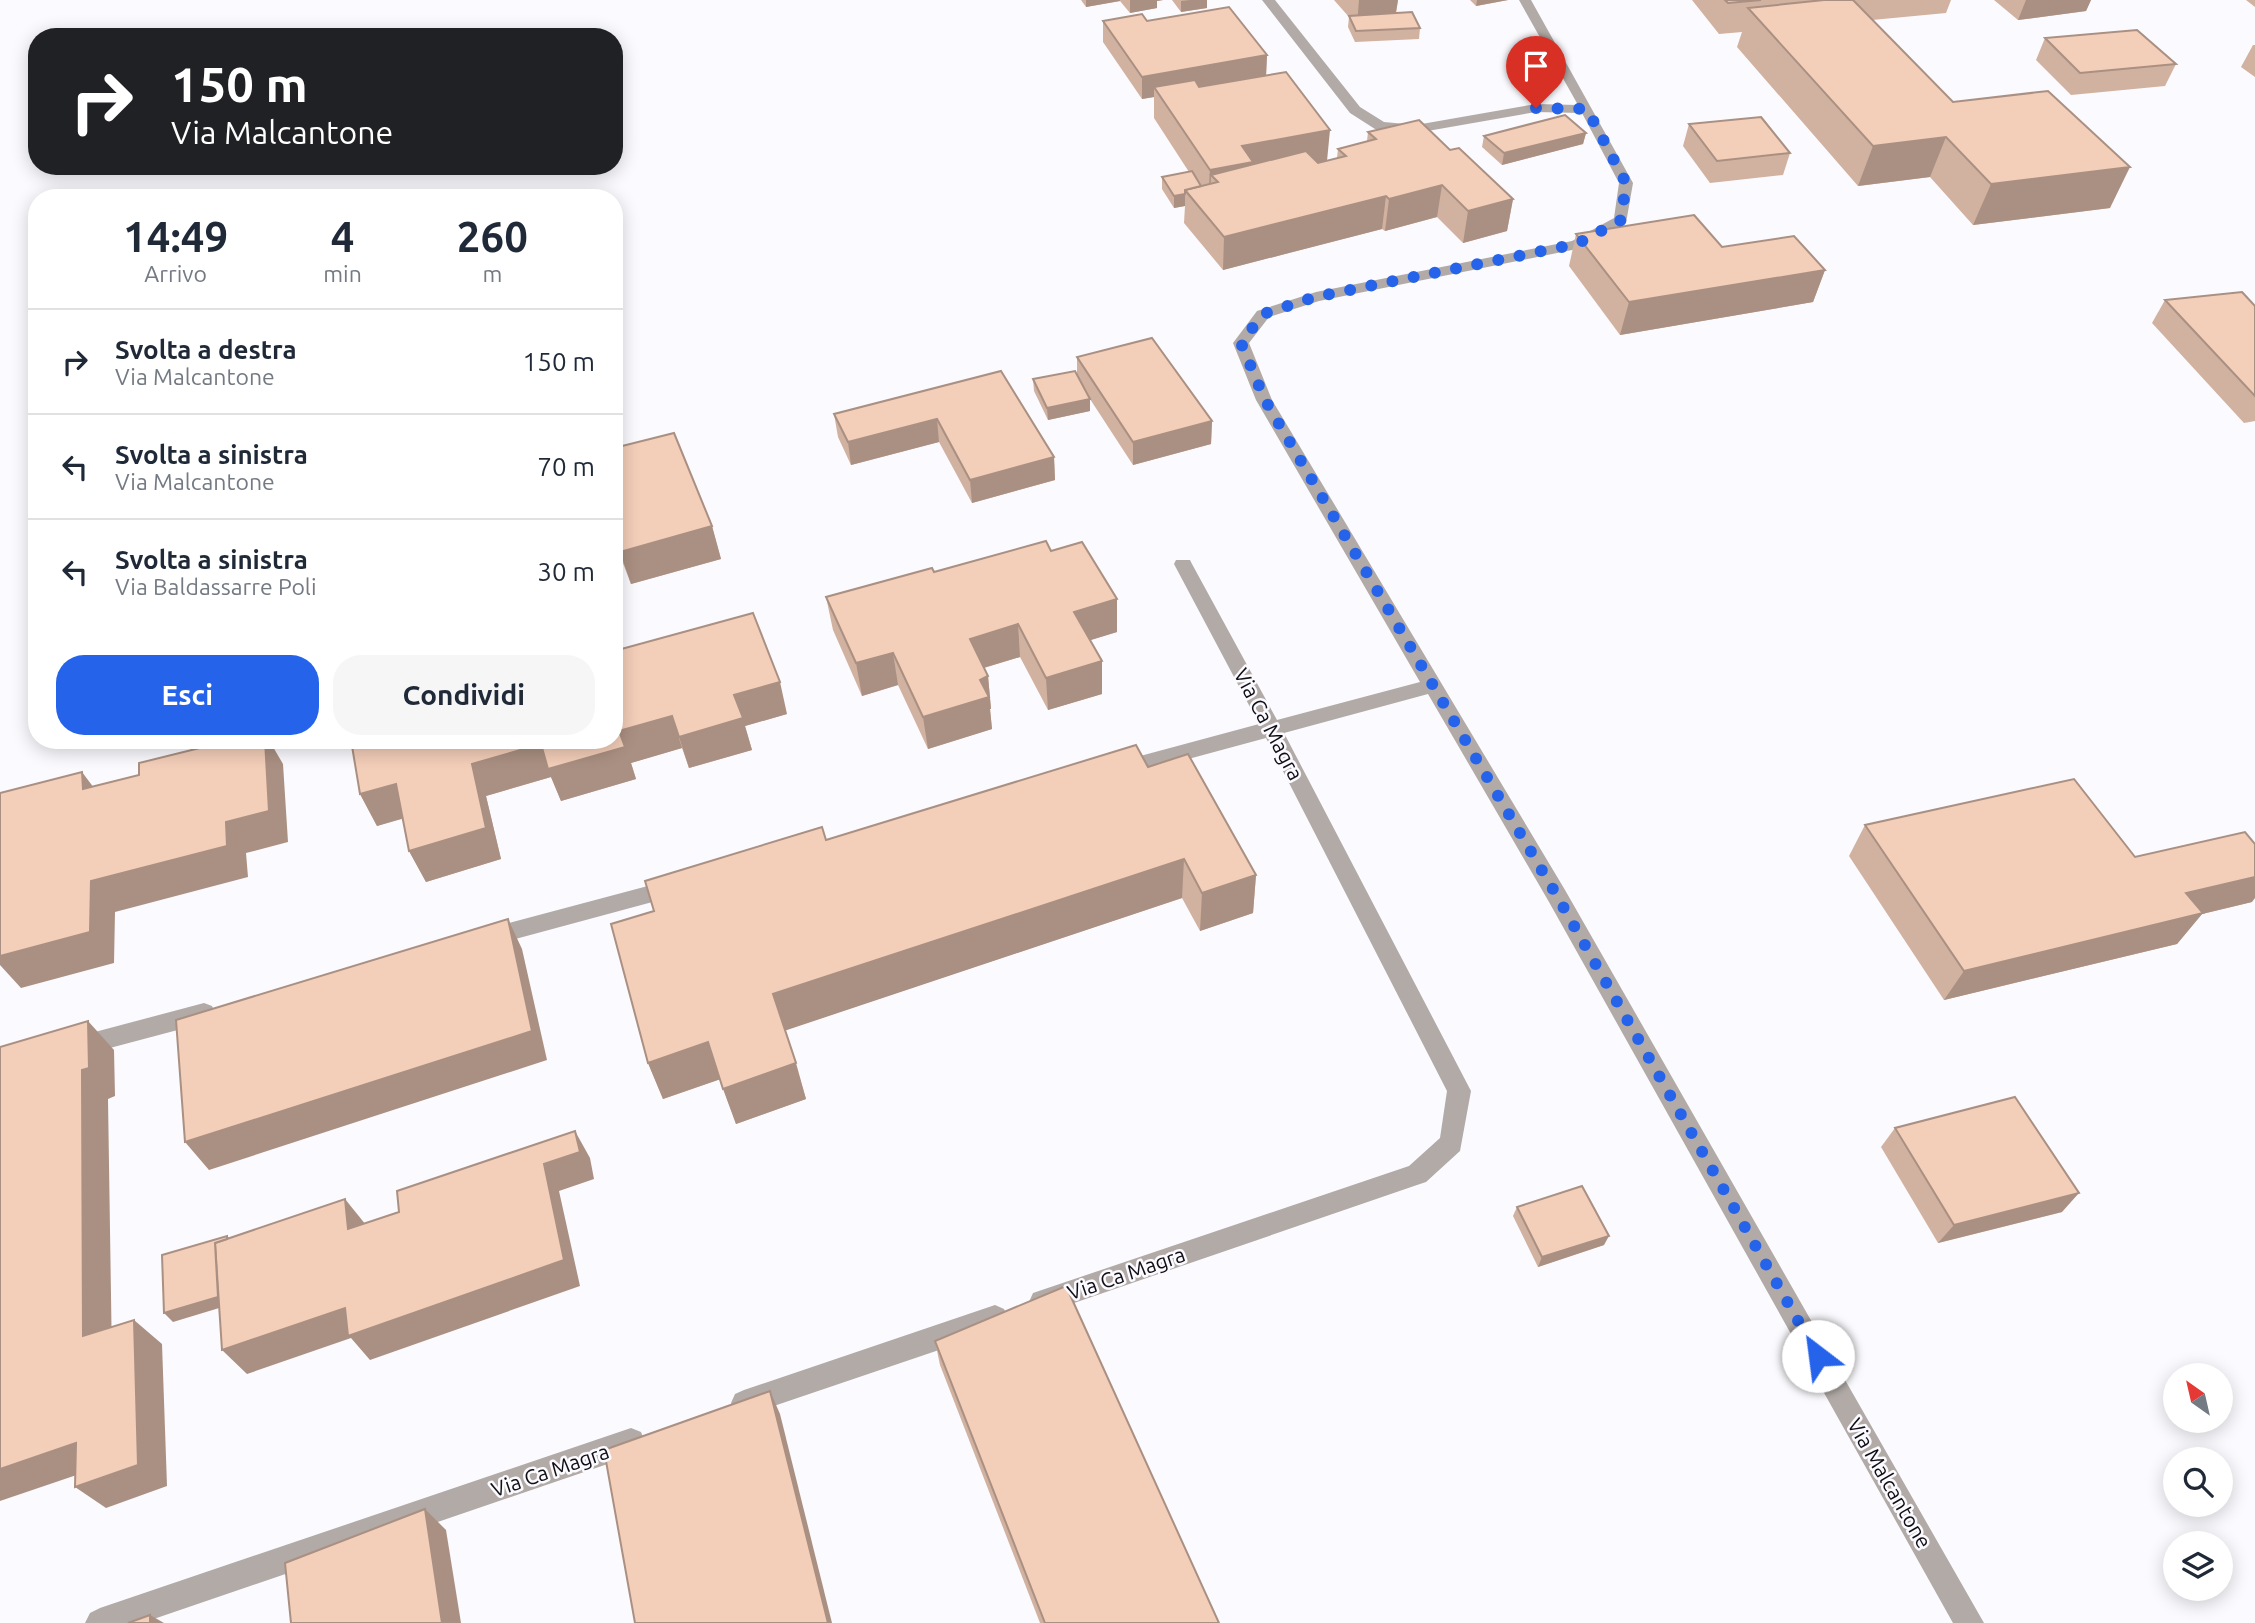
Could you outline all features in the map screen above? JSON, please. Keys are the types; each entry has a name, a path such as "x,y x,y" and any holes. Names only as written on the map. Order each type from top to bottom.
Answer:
{"street":[{"path":"1268,0 1355,110 1380,126 1416,129 1536,108 1587,109"},
{"name":"Via Malcantone","path":"1525,0 1626,183 1621,220 1577,244 1315,297 1263,314 1241,343 1265,400 1557,896 1969,1623"},
{"name":"Via Ca Magra","path":"719,1412 1417,1174 1451,1143 1459,1091 1272,729 1183,564"},
{"path":"1098,775 1432,687"},
{"path":"469,943 696,882"},
{"path":"54,1053 228,1007"},
{"name":"Via Ca Magra","path":"100,1623 653,1434"}],"building":[{"path":"1725,0 1761,0 1728,3"},
{"path":"1824,0 1853,0 1953,102 2048,91 2130,167 1991,184 1946,137 1873,146 1748,8"},
{"path":"1229,7 1267,55 1142,77 1103,21 1142,14 1147,21"},
{"path":"1412,12 1420,28 1356,31 1349,16"},
{"path":"2137,30 2176,64 2080,73 2045,38"},
{"path":"1286,72 1330,130 1242,146 1253,162 1210,170 1154,87 1195,80 1199,87"},
{"path":"1565,115 1586,133 1504,153 1484,136"},
{"path":"1761,117 1790,153 1717,161 1689,124"},
{"path":"1419,120 1450,150 1459,148 1513,199 1468,211 1442,185 1389,199 1386,196 1224,237 1185,190 1218,182 1211,175 1306,151 1318,163 1346,156 1338,149 1376,139 1368,132"},
{"path":"1192,171 1201,186 1174,196 1162,177"},
{"path":"1694,215 1722,247 1794,236 1825,270 1629,302 1576,234"},
{"path":"2242,292 2255,306 2255,396 2165,300"},
{"path":"1152,338 1212,421 1133,442 1077,357"},
{"path":"1001,371 1054,457 970,480 937,419 848,442 834,414"},
{"path":"1075,371 1090,399 1047,408 1033,379"},
{"path":"674,433 712,526 623,551 623,446"},
{"path":"1046,541 1051,551 1082,542 1117,599 1074,612 1102,661 1046,678 1018,624 970,639 988,676 980,680 989,697 923,717 893,653 856,663 826,597 932,568 934,572"},
{"path":"753,613 780,682 734,695 743,718 679,737 672,716 623,730 623,649"},
{"path":"1136,745 1148,767 1188,754 1256,875 1202,893 1184,859 773,994 796,1063 723,1089 708,1042 648,1063 611,924 654,911 645,881 822,827 826,840"},
{"path":"196,749 266,749 269,811 226,822 227,846 91,881 90,932 0,956 0,793 82,772 83,789 139,775 139,763"},
{"path":"352,749 524,749 472,764 486,828 409,851 396,784 360,794"},
{"path":"542,749 618,749 548,769"},
{"path":"2074,779 2135,857 2245,832 2255,844 2255,877 2186,893 2203,913 1964,971 1865,825"},
{"path":"508,919 532,1031 185,1142 176,1020"},
{"path":"88,1021 89,1068 82,1070 83,1336 134,1320 138,1465 75,1487 76,1443 0,1469 0,1047"},
{"path":"2015,1097 2079,1193 1954,1225 1895,1128"},
{"path":"575,1131 580,1152 544,1164 564,1260 348,1336 345,1308 222,1350 215,1243 345,1199 348,1229 399,1212 397,1191"},
{"path":"1582,1186 1609,1236 1542,1257 1517,1207"},
{"path":"227,1236 227,1239 215,1243 218,1297 164,1313 162,1255"},
{"path":"1066,1286 1219,1623 1045,1623 935,1341"},
{"path":"770,1391 828,1623 635,1623 604,1450"},
{"path":"425,1509 442,1623 291,1623 285,1563"},
{"path":"150,1615 150,1623 128,1623"}],"route":[{"path":"1536,108 1587,109 1626,183 1621,220 1577,244 1315,297 1263,314 1241,343 1265,400 1557,896 1818,1356"}]}
